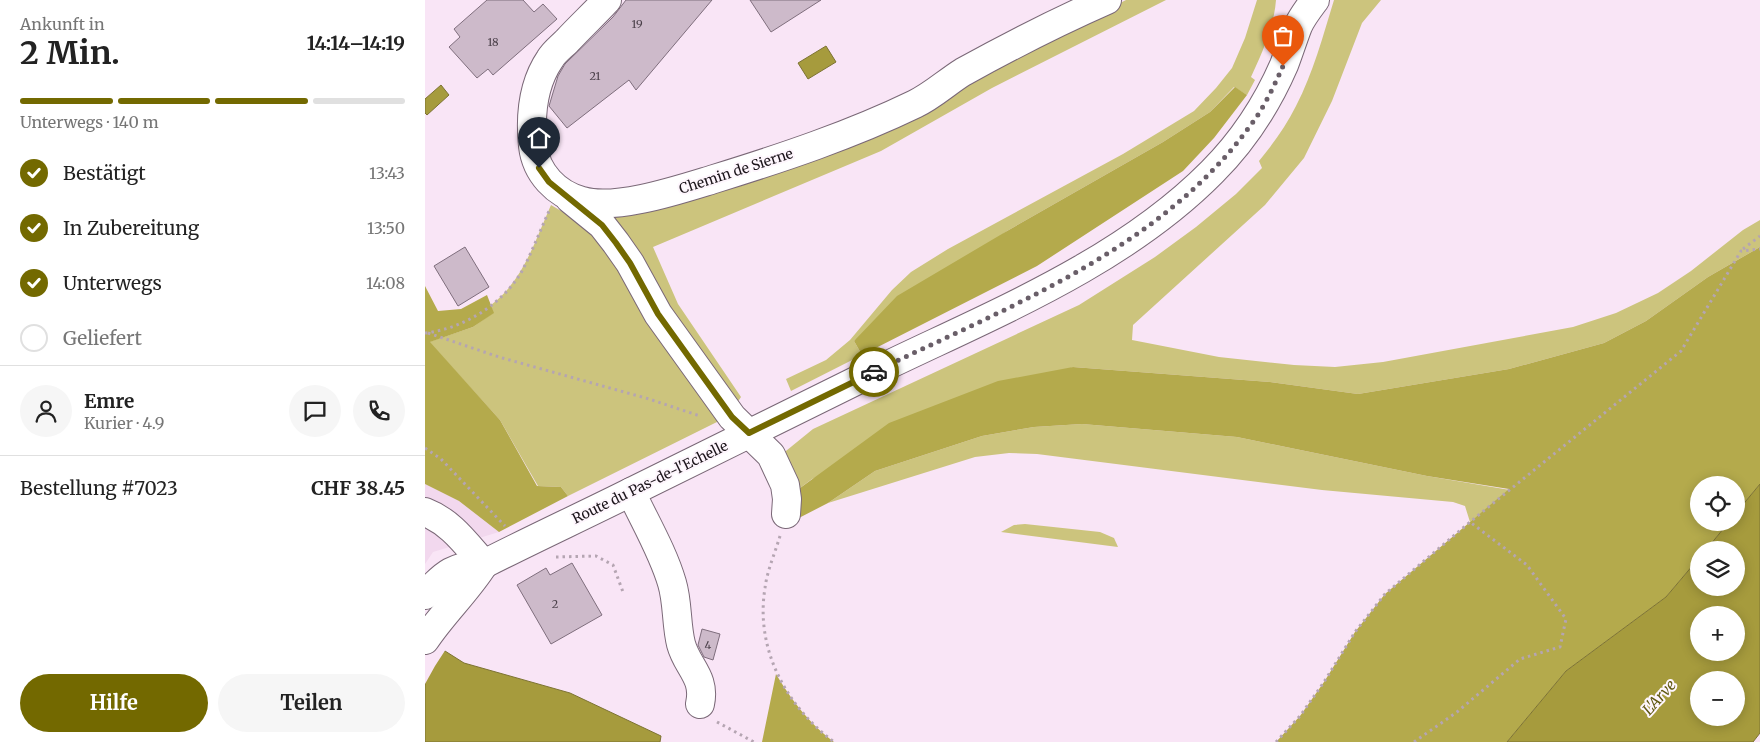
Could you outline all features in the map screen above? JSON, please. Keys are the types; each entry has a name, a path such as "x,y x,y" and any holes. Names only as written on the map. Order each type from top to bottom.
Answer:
{"main road":[{"name":"Chemin de Sierne","path":"607,0 550,58 534,96 532,135 534,153 539,168 549,182 557,200 594,203 631,201 695,185 770,162 867,126 917,103 949,81 1012,45 1107,0"},
{"name":"Route du Pas-de-l'Echelle","path":"425,595 447,572 476,567 1061,280 1107,254 1161,218 1213,171 1252,124 1283,66 1297,13 1315,0"},
{"path":"557,200 602,225 630,263 658,314 728,411 771,455 785,485 787,499 783,525"},
{"path":"631,492 661,554 673,584 681,645 701,686 700,704"},
{"path":"425,512 446,523 461,536 476,567"},
{"name":"Route du Pas-de-l'Echelle","path":"425,640 462,595 476,567"}],"path":[{"path":"427,333 466,321 499,299 515,282 557,200"},
{"path":"1276,742 1300,716 1355,632 1385,594 1469,522 1681,351 1741,251 1760,236"},
{"path":"1741,251 1760,248"},
{"path":"427,333 499,357 649,398 701,416 728,411"},
{"path":"425,448 441,459 508,530"},
{"path":"1415,742 1457,712 1520,659 1560,647 1566,619 1538,580 1527,565 1469,522"},
{"path":"783,525 765,587 763,610 769,652 777,674 792,700 807,718 834,742"},
{"path":"549,558 596,556 613,565 623,592"},
{"path":"700,704 705,715 754,742"}],"shaded area":[{"path":"1126,0 1166,0 992,88 881,151 653,247 678,304 741,397 737,403 600,212 1002,63"},
{"path":"1257,0 1276,0 1270,30 1251,77 1255,80 1247,95 1234,87 1210,112 1163,142 1007,231 854,341 862,355 791,391 786,379 826,360 850,340 892,290 911,272 948,249 1123,154 1194,111 1232,68 1245,38"},
{"path":"1334,0 1381,0 1362,23 1332,101 1304,158 1265,205 1133,325 1132,340 1219,357 1294,365 1335,367 1383,362 1573,327 1616,313 1658,293 1691,271 1743,230 1760,220 1760,247 1708,277 1646,321 1604,343 1509,369 1358,394 1270,382 1073,367 812,479 796,491 781,455 813,429 1079,305 1155,257 1236,194 1262,168 1259,161 1279,135 1296,106 1313,67"},
{"path":"1235,87 1247,95 1214,138 1183,171 1037,266 862,355 854,341 897,296 1163,142 1210,112"},
{"path":"551,205 597,232 721,420 568,496 561,487 538,486 500,420 429,342 473,327 493,313 491,305 512,284 520,272"},
{"path":"1760,247 1760,484 1745,502 1745,476 1690,476 1690,531 1721,531 1713,541 1690,541 1690,569 1666,597 1566,671 1507,742 1276,742 1300,716 1355,632 1385,594 1509,489 1427,476 1237,437 1082,424 1034,427 982,436 875,471 828,503 795,520 796,491 889,423 998,381 1073,367 1270,382 1358,394 1509,369 1604,343 1646,321 1708,277"},
{"path":"425,286 438,311 461,309 487,295 494,313 473,327 430,342 500,420 537,486 561,487 568,496 499,532 459,501 425,484"},
{"path":"1082,424 1237,437 1427,476 1510,490 1470,522 1465,506 1453,502 1322,490 1037,454 1009,453 975,457 828,503 875,471 982,436 1034,427"},
{"path":"425,484 459,501 499,532 433,552 425,564"},
{"path":"1025,524 1100,532 1114,538 1118,547 1001,532 1014,525"},
{"path":"776,674 802,711 816,727 834,742 762,742"}],"water":[{"path":"826,46 836,62 808,79 798,63"},
{"path":"441,85 449,95 427,115 425,113 425,99"},
{"name":"L'Arve","path":"1760,484 1760,733 1753,742 1507,742 1566,671 1666,597 1690,569 1690,596 1745,596 1745,541 1713,541 1721,531 1745,531 1745,502"},
{"path":"445,651 464,663 570,693 661,736 660,742 425,742 425,652"}],"pier":[{"path":"446,649 435,666 425,684 425,650"}],"building":[{"path":"487,0 523,0 534,12 543,4 557,19 493,75 488,69 477,78 449,47 460,37 454,29"},
{"path":"626,0 712,0 636,90 629,80 567,128 549,106 558,76 565,64 613,17"},
{"path":"750,0 821,0 771,32"},
{"path":"465,247 489,287 458,306 434,266"},
{"path":"572,563 602,615 551,644 517,585 546,568 550,575"},
{"path":"702,629 720,634 713,660 704,657 698,645"}],"way so far":[{"path":"874,372 1061,280 1133,238 1161,218 1213,171 1235,146 1252,124 1273,88 1283,66"}],"route":[{"path":"539,168 549,182 562,194 602,225 630,263 658,314 732,417 749,433 874,372"}]}
